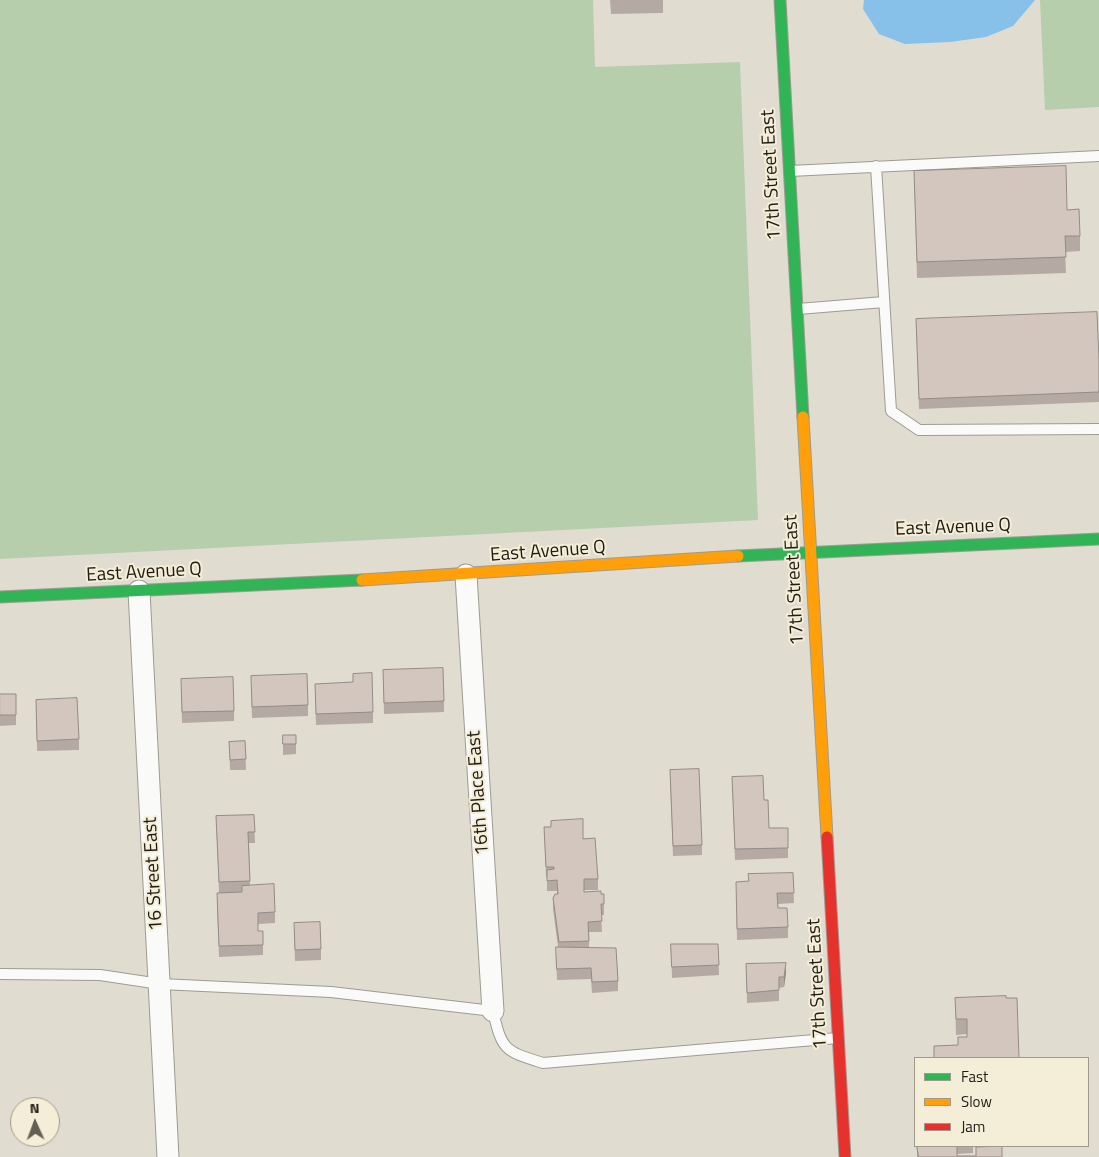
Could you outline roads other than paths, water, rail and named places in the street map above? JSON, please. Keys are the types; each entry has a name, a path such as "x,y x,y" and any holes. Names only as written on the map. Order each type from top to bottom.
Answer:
{"street":[{"name":"17th Street East","path":"780,0 845,1157"},
{"name":"East Avenue Q","path":"0,597 466,575 810,551 1099,539"},
{"name":"16th Place East","path":"466,575 493,1011"},
{"name":"16 Street East","path":"140,590 168,1157"}],"lane":[{"path":"790,170 1099,156"},
{"path":"876,166 891,411 919,430 1099,429"},
{"path":"797,309 884,302"},
{"path":"0,974 100,975 160,984 331,992 493,1011 499,1039 512,1054 544,1063 838,1038"}],"water":[{"path":"864,0 1035,0 1013,26 986,37 950,42 905,44 879,34 863,9"}]}
